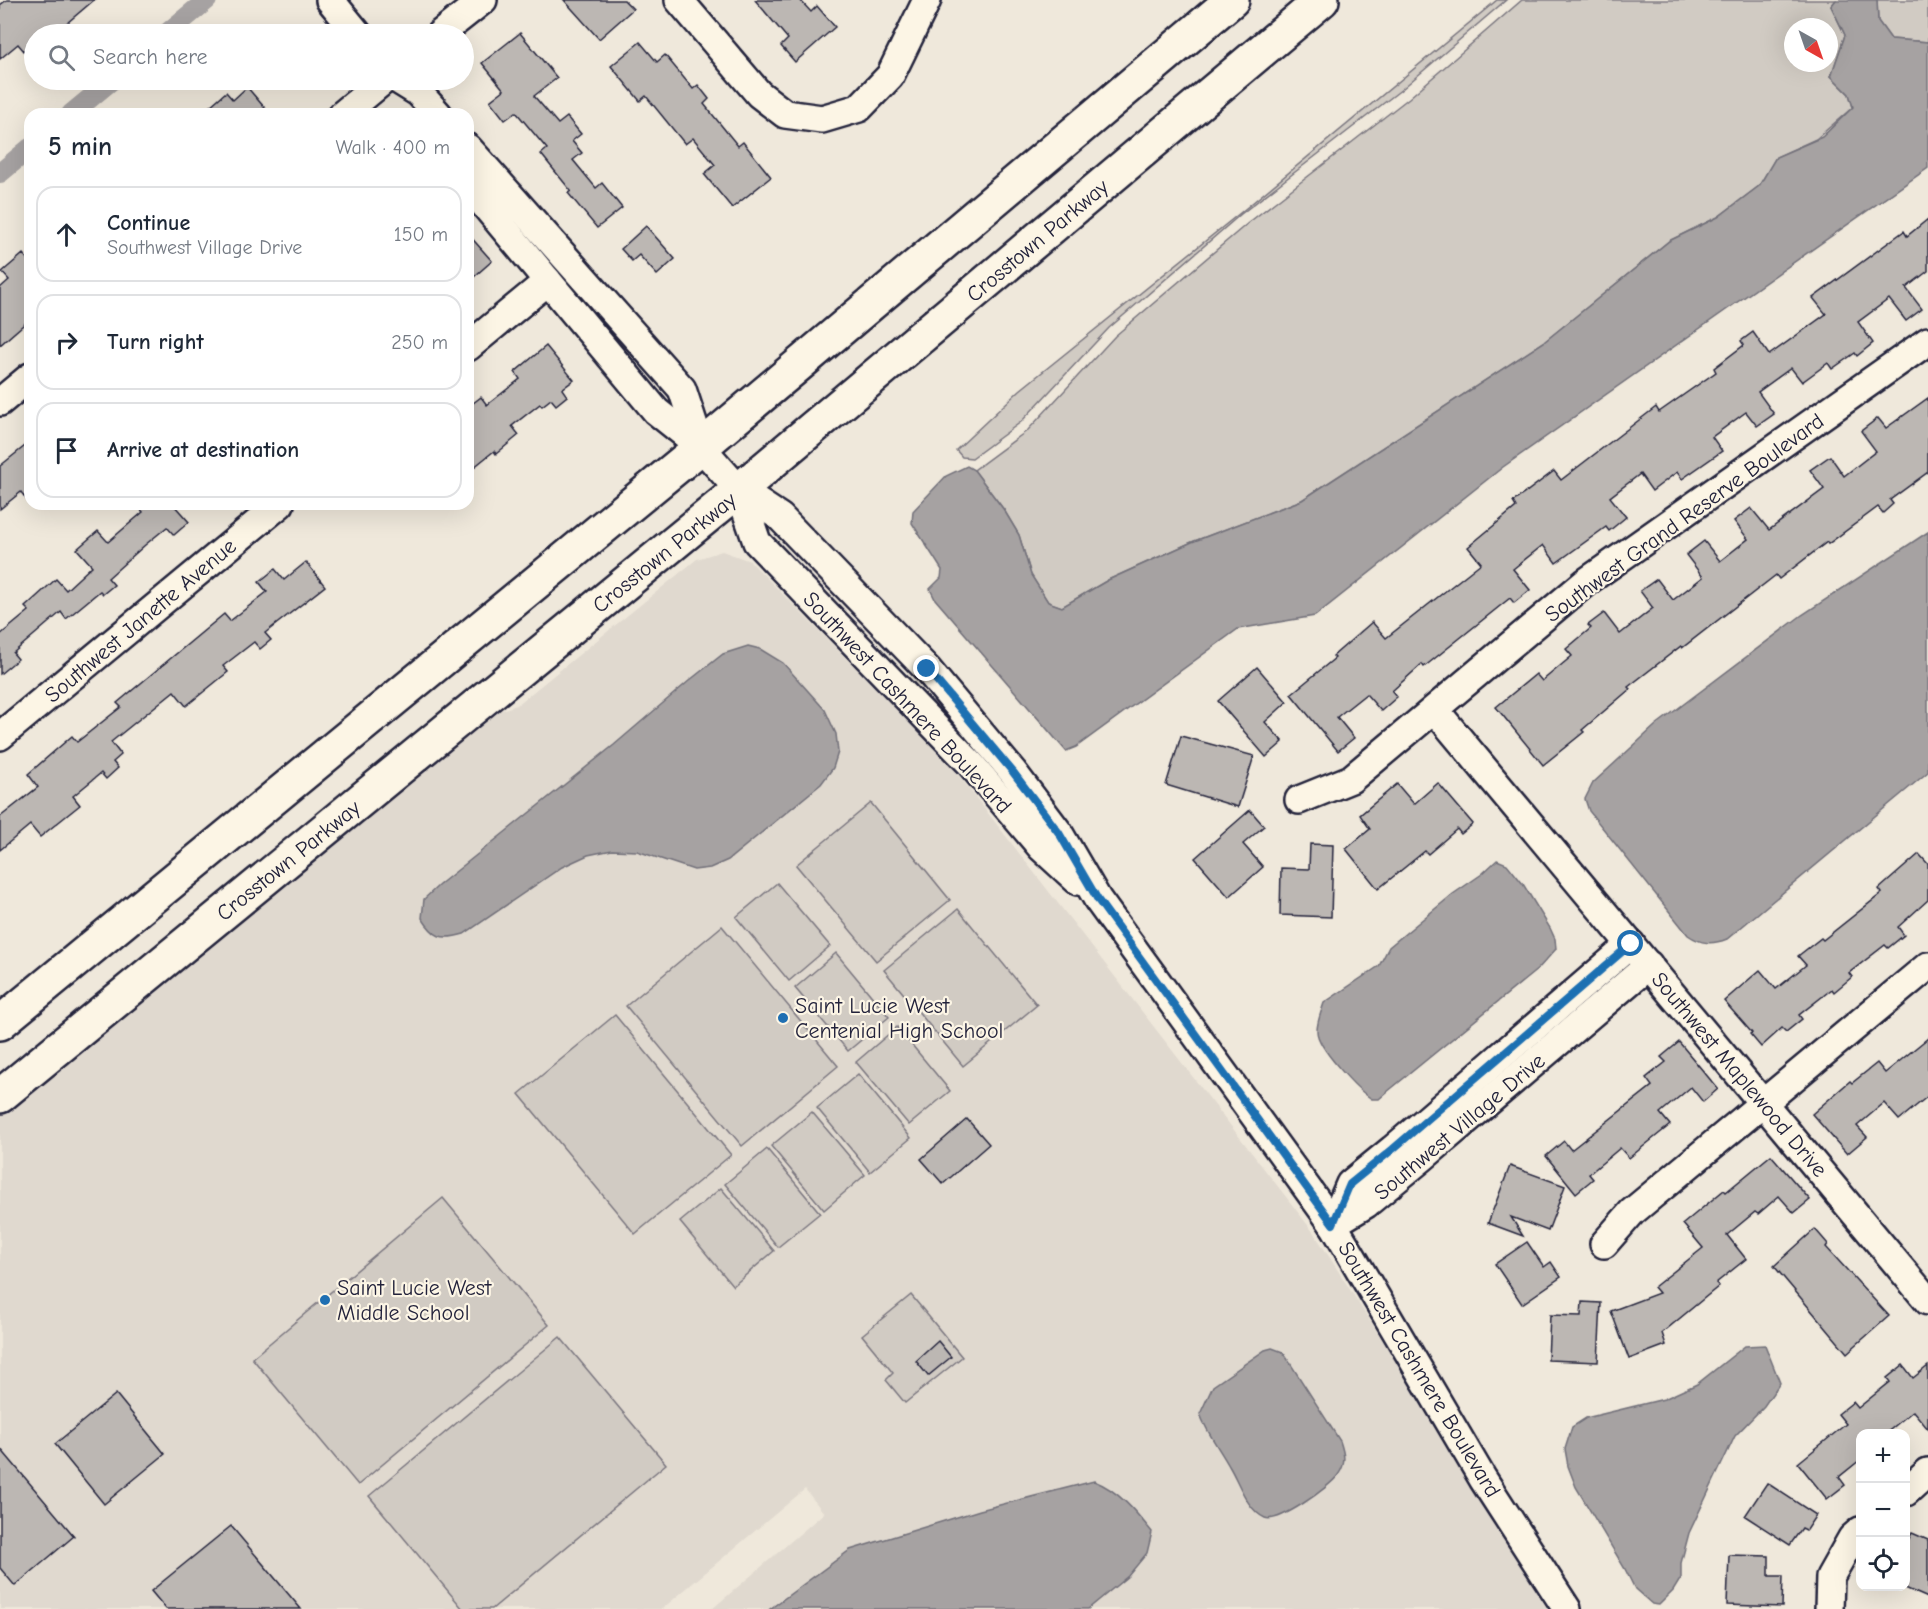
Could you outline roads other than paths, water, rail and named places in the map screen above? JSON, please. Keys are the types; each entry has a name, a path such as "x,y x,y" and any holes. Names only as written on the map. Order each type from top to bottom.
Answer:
{"main road":[{"path":"0,1023 701,447 1232,0"},
{"name":"Crosstown Parkway","path":"0,1096 739,490 1322,0"}],"street":[{"path":"330,0 350,24"},
{"path":"453,24 483,0"},
{"path":"679,0 759,94 785,114 822,119 859,108 890,76 927,0"},
{"path":"350,108 372,90"},
{"path":"399,90 410,108"},
{"path":"414,90 433,108"},
{"name":"Southwest Cashmere Boulevard","path":"474,155 682,389 701,447"},
{"name":"Southwest Cashmere Boulevard","path":"474,192 656,411 701,447 739,490 757,542 970,763 1041,847 1098,900 1333,1224 1483,1479 1567,1609"},
{"path":"474,342 548,281"},
{"name":"Southwest Grand Reserve Boulevard","path":"1299,800 1351,779 1586,582 1928,341"},
{"path":"0,402 24,382"},
{"name":"Southwest Janette Avenue","path":"0,736 273,510"},
{"name":"Southwest Maplewood Drive","path":"1435,710 1928,1301"},
{"name":"Southwest Village Drive","path":"1333,1224 1350,1184 1631,944"},
{"name":"Southwest Village Drive","path":"1333,1224 1366,1204 1649,965"},
{"path":"1604,1244 1632,1212 1928,966"},
{"path":"1910,1488 1928,1472"},
{"path":"1829,1609 1830,1577 1856,1534"}],"waterway":[{"path":"178,24 207,0"},
{"path":"78,108 100,90"},
{"path":"0,173 24,153"}],"place":[{"name":"Saint Lucie West Centenial High School","path":"783,1018"},
{"name":"Saint Lucie West Middle School","path":"325,1300"}]}
